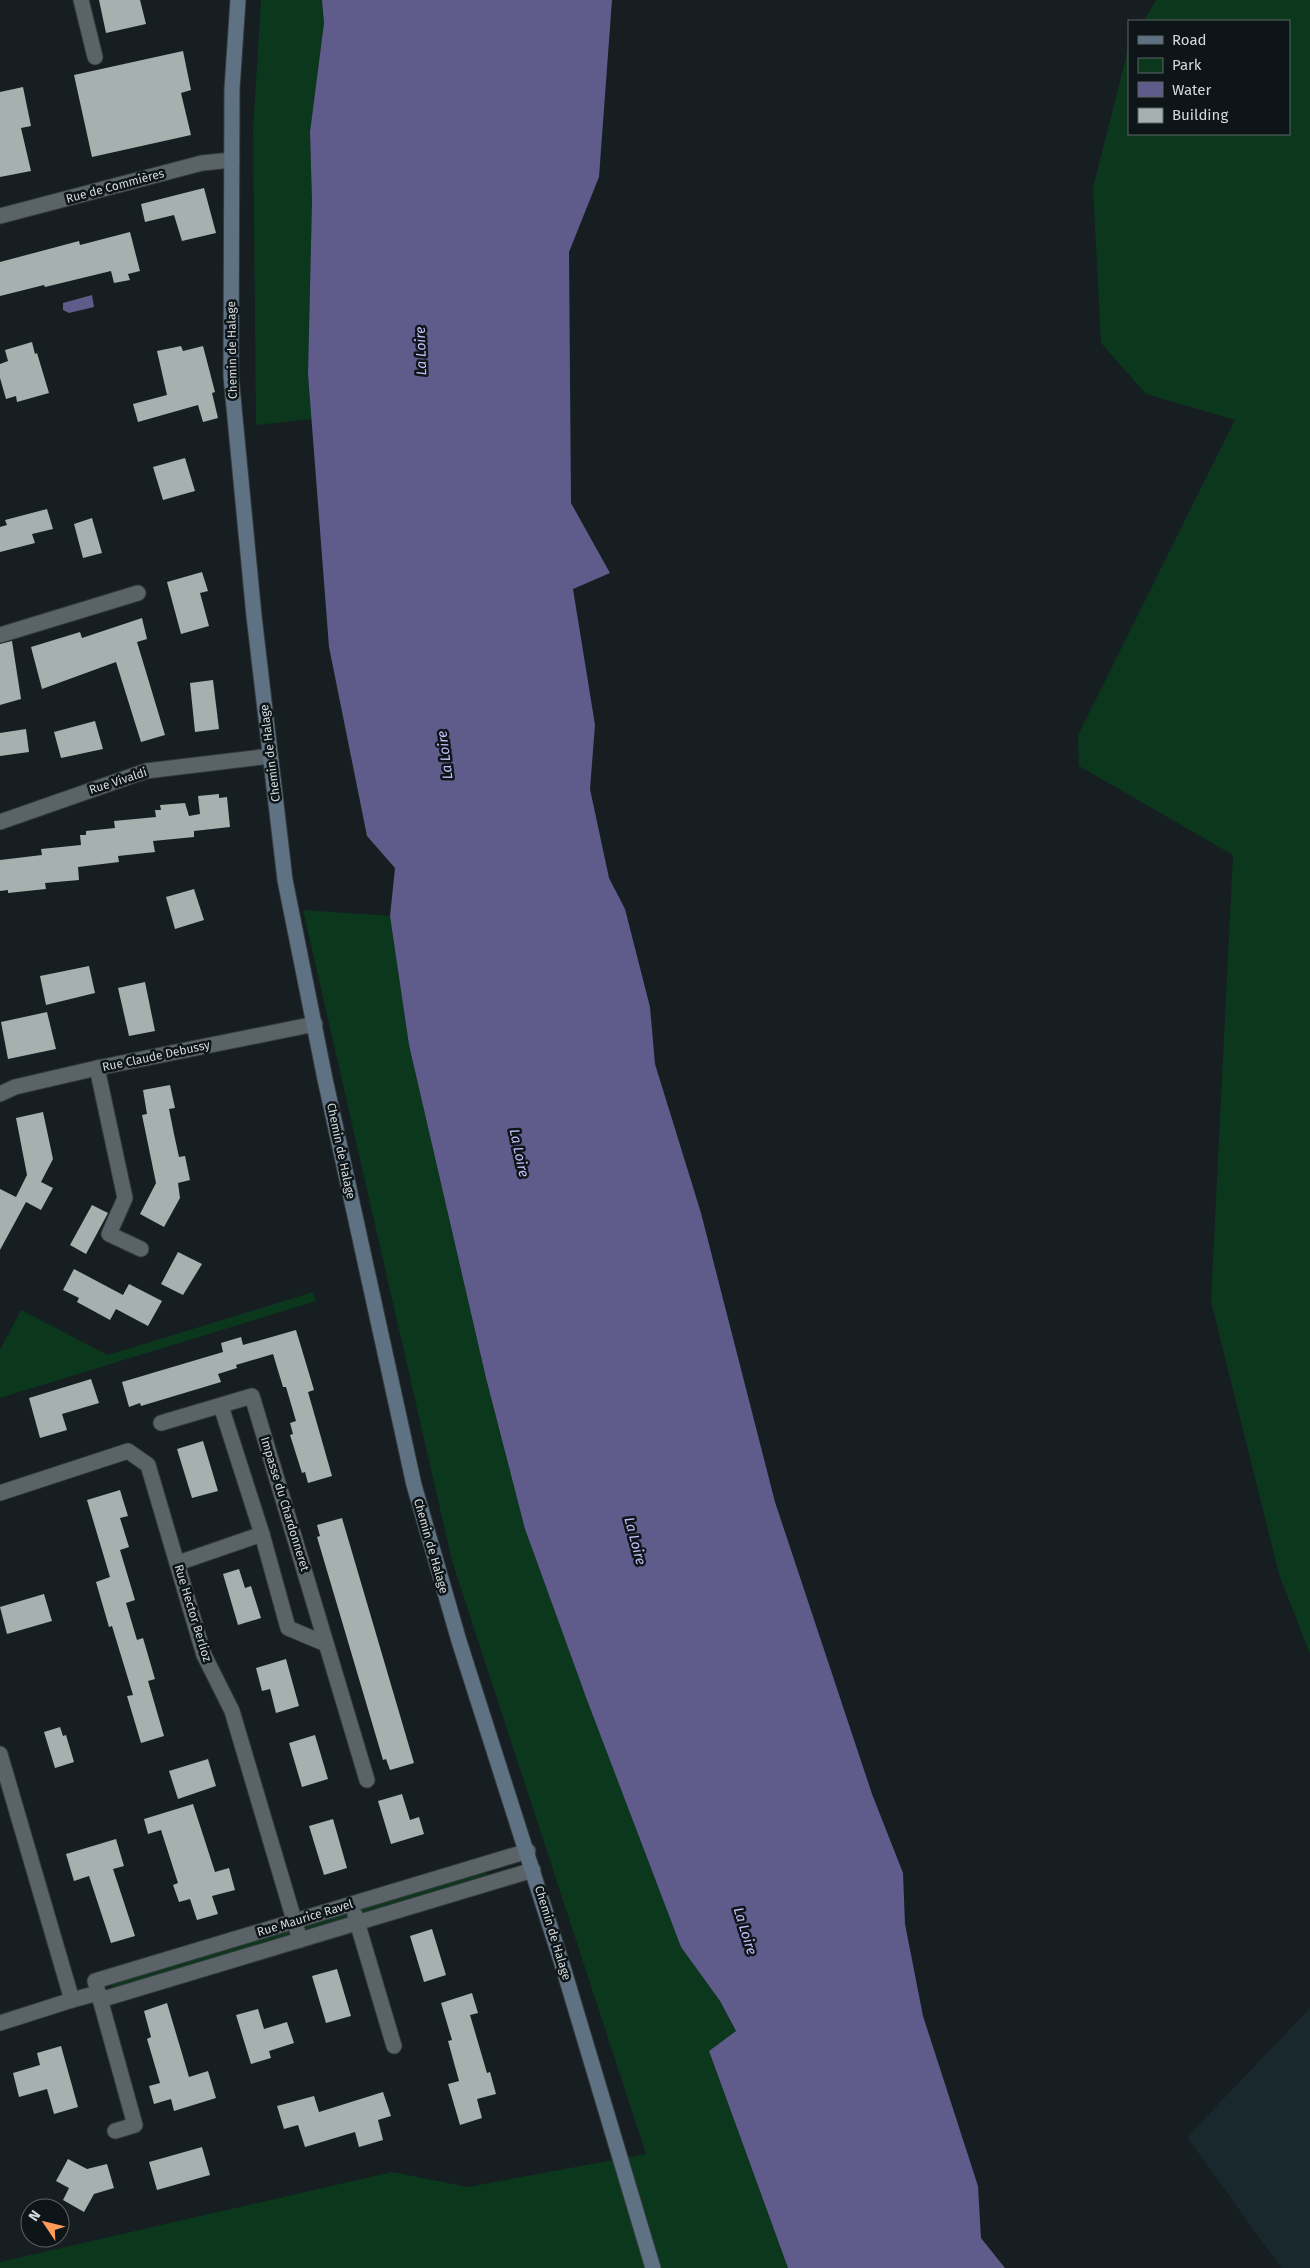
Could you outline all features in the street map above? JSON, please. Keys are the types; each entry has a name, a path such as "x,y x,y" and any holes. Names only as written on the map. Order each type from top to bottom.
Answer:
{"main road":[{"name":"Chemin de Halage","path":"238,0 232,89 231,376 254,616 285,880 414,1485 459,1641 528,1851 653,2268"}],"street":[{"path":"81,0 95,57"},
{"name":"Rue de Commières","path":"0,216 202,163 232,160"},
{"path":"0,635 138,593"},
{"name":"Rue Vivaldi","path":"0,822 146,771 270,756"},
{"name":"Rue Claude Debussy","path":"0,1094 15,1087 97,1068 315,1024"},
{"path":"97,1068 125,1198 109,1234 141,1250"},
{"name":"Impasse du Chardonneret","path":"161,1424 252,1396 367,1780"},
{"path":"221,1406 262,1534 288,1628 326,1644"},
{"name":"Rue Hector Berlioz","path":"0,1493 128,1451 148,1465 204,1655 232,1711 300,1940"},
{"path":"178,1563 262,1534"},
{"path":"0,1753 72,2000"},
{"name":"Rue Maurice Ravel","path":"0,2023 97,1992 294,1922 528,1851"},
{"name":"Rue Maurice Ravel","path":"97,1992 300,1940 533,1870"},
{"path":"351,1904 394,2046"},
{"path":"97,1992 135,2125 114,2131"}],"shaded area":[{"path":"1310,2008 1310,2268 1281,2268 1187,2137"}],"green space":[{"path":"261,0 322,0 324,23 310,132 312,201 308,374 312,419 256,425 253,129"},
{"path":"1156,0 1310,0 1310,1654 1279,1574 1211,1301 1233,855 1079,766 1078,735 1235,420 1146,394 1101,343 1093,188 1128,49 1128,135 1290,135 1290,20 1145,20"},
{"path":"303,910 390,916 409,1045 486,1378 525,1529 587,1700 681,1947 720,2001 736,2032 709,2051 788,2268 0,2268 0,2262 61,2248 70,2248 70,2246 392,2172 468,2187 646,2154 452,1561"},
{"path":"313,1292 316,1301 0,1398 0,1350 21,1310 108,1355"},
{"path":"486,1871 487,1875 113,1988 111,1984"}],"water":[{"name":"La Loire","path":"322,0 612,0 599,177 569,252 571,503 610,573 573,589 595,725 590,789 609,878 625,909 650,1007 655,1064 701,1213 775,1502 872,1794 903,1873 905,1924 923,2016 978,2186 981,2238 1005,2268 788,2268 709,2051 736,2031 720,2001 681,1947 587,1700 525,1529 486,1378 409,1045 390,916 395,868 367,836 329,647 308,374 312,201 310,132 324,23"},
{"path":"92,295 94,307 69,313 63,310 63,303"}],"building":[{"path":"99,0 140,0 146,24 106,33"},
{"path":"183,51 191,90 181,93 191,135 92,157 74,75"},
{"path":"23,87 31,126 21,128 31,171 0,177 0,92"},
{"path":"204,188 216,233 182,241 174,215 145,222 141,204"},
{"path":"130,232 140,271 128,274 130,280 114,283 111,271 0,296 0,262 79,241 80,245"},
{"path":"32,342 49,393 17,402 16,396 6,399 0,378 0,364 8,361 5,350"},
{"path":"181,346 183,351 203,346 215,392 212,393 218,418 203,422 198,405 138,422 133,404 167,395 157,351"},
{"path":"185,458 195,491 163,500 153,467"},
{"path":"47,509 53,529 32,534 35,543 0,552 0,527 7,525 5,520"},
{"path":"92,518 102,553 83,558 74,524"},
{"path":"202,572 208,591 200,593 209,626 181,634 167,582"},
{"path":"142,618 147,639 137,642 165,735 141,742 116,662 42,689 31,647 80,632 82,638"},
{"path":"12,641 21,699 0,705 0,644"},
{"path":"213,680 219,729 195,732 190,683"},
{"path":"95,721 103,749 61,758 54,732"},
{"path":"26,729 29,752 0,756 0,733"},
{"path":"219,794 219,798 227,797 230,827 194,831 194,837 153,841 155,852 118,856 119,862 78,867 79,880 45,883 46,889 8,893 8,890 0,891 0,860 42,855 41,849 81,845 80,835 86,835 86,831 115,828 114,821 156,817 155,810 161,810 160,805 185,803 189,816 200,814 198,796"},
{"path":"194,889 204,920 175,929 166,897"},
{"path":"89,966 95,993 46,1005 40,976"},
{"path":"145,982 155,1031 129,1036 118,988"},
{"path":"47,1012 56,1049 8,1059 1,1022"},
{"path":"170,1085 175,1108 169,1109 174,1134 179,1157 185,1156 190,1180 178,1183 180,1198 164,1227 140,1214 156,1183 142,1115 147,1114 143,1090"},
{"path":"43,1112 53,1159 41,1182 53,1188 41,1210 26,1202 0,1250 0,1189 16,1197 27,1175 16,1118"},
{"path":"92,1205 108,1213 86,1254 70,1245"},
{"path":"178,1252 202,1264 183,1295 161,1284"},
{"path":"74,1269 123,1295 129,1284 162,1301 148,1326 116,1309 110,1320 77,1302 79,1298 63,1290"},
{"path":"296,1330 314,1390 308,1392 332,1476 308,1483 305,1472 302,1473 290,1435 293,1434 290,1423 296,1421 286,1387 283,1387 273,1354 236,1365 237,1368 218,1374 221,1382 141,1406 140,1403 129,1407 122,1382 223,1352 221,1343 241,1337 243,1345"},
{"path":"91,1379 99,1403 62,1414 67,1430 40,1438 29,1398"},
{"path":"203,1441 218,1491 192,1498 177,1449"},
{"path":"120,1490 128,1516 120,1518 129,1547 120,1550 135,1600 126,1603 137,1640 143,1638 155,1679 148,1681 164,1736 141,1743 127,1696 133,1695 112,1626 109,1627 96,1582 110,1577 87,1500"},
{"path":"342,1518 414,1763 390,1770 386,1759 383,1760 317,1537 320,1536 317,1525"},
{"path":"239,1569 245,1588 251,1586 261,1618 238,1625 223,1574"},
{"path":"44,1594 52,1621 7,1634 0,1607"},
{"path":"286,1659 299,1706 276,1713 270,1689 262,1691 256,1668"},
{"path":"60,1727 63,1736 66,1735 74,1762 55,1768 44,1732"},
{"path":"315,1735 328,1779 302,1787 289,1743"},
{"path":"208,1759 216,1786 178,1799 169,1771"},
{"path":"402,1794 410,1820 419,1817 424,1834 391,1844 378,1801"},
{"path":"193,1804 215,1872 229,1868 235,1890 212,1896 218,1914 197,1920 190,1899 179,1902 173,1885 178,1883 161,1830 148,1834 144,1819"},
{"path":"333,1819 347,1868 324,1875 309,1826"},
{"path":"116,1839 124,1866 113,1869 135,1936 111,1943 89,1876 74,1881 66,1854"},
{"path":"432,1929 446,1975 424,1982 410,1936"},
{"path":"337,1969 351,2016 326,2023 312,1976"},
{"path":"472,1993 478,2013 470,2015 487,2073 490,2072 496,2094 477,2099 482,2118 460,2125 448,2084 459,2081 448,2041 452,2040 441,2003"},
{"path":"167,2003 189,2077 208,2071 216,2098 174,2111 171,2099 154,2104 149,2086 160,2083 147,2039 151,2037 144,2011"},
{"path":"258,2009 264,2029 287,2022 294,2043 269,2051 271,2058 251,2064 236,2015"},
{"path":"61,2046 78,2107 54,2114 47,2089 19,2097 13,2073 40,2065 37,2053"},
{"path":"383,2092 391,2116 378,2120 383,2140 359,2147 355,2132 305,2147 298,2125 284,2129 277,2106 314,2096 319,2112"},
{"path":"202,2147 210,2175 157,2190 149,2162"},
{"path":"68,2159 87,2169 107,2164 114,2188 94,2194 84,2212 70,2204 70,2198 64,2198 69,2188 56,2181"}]}
